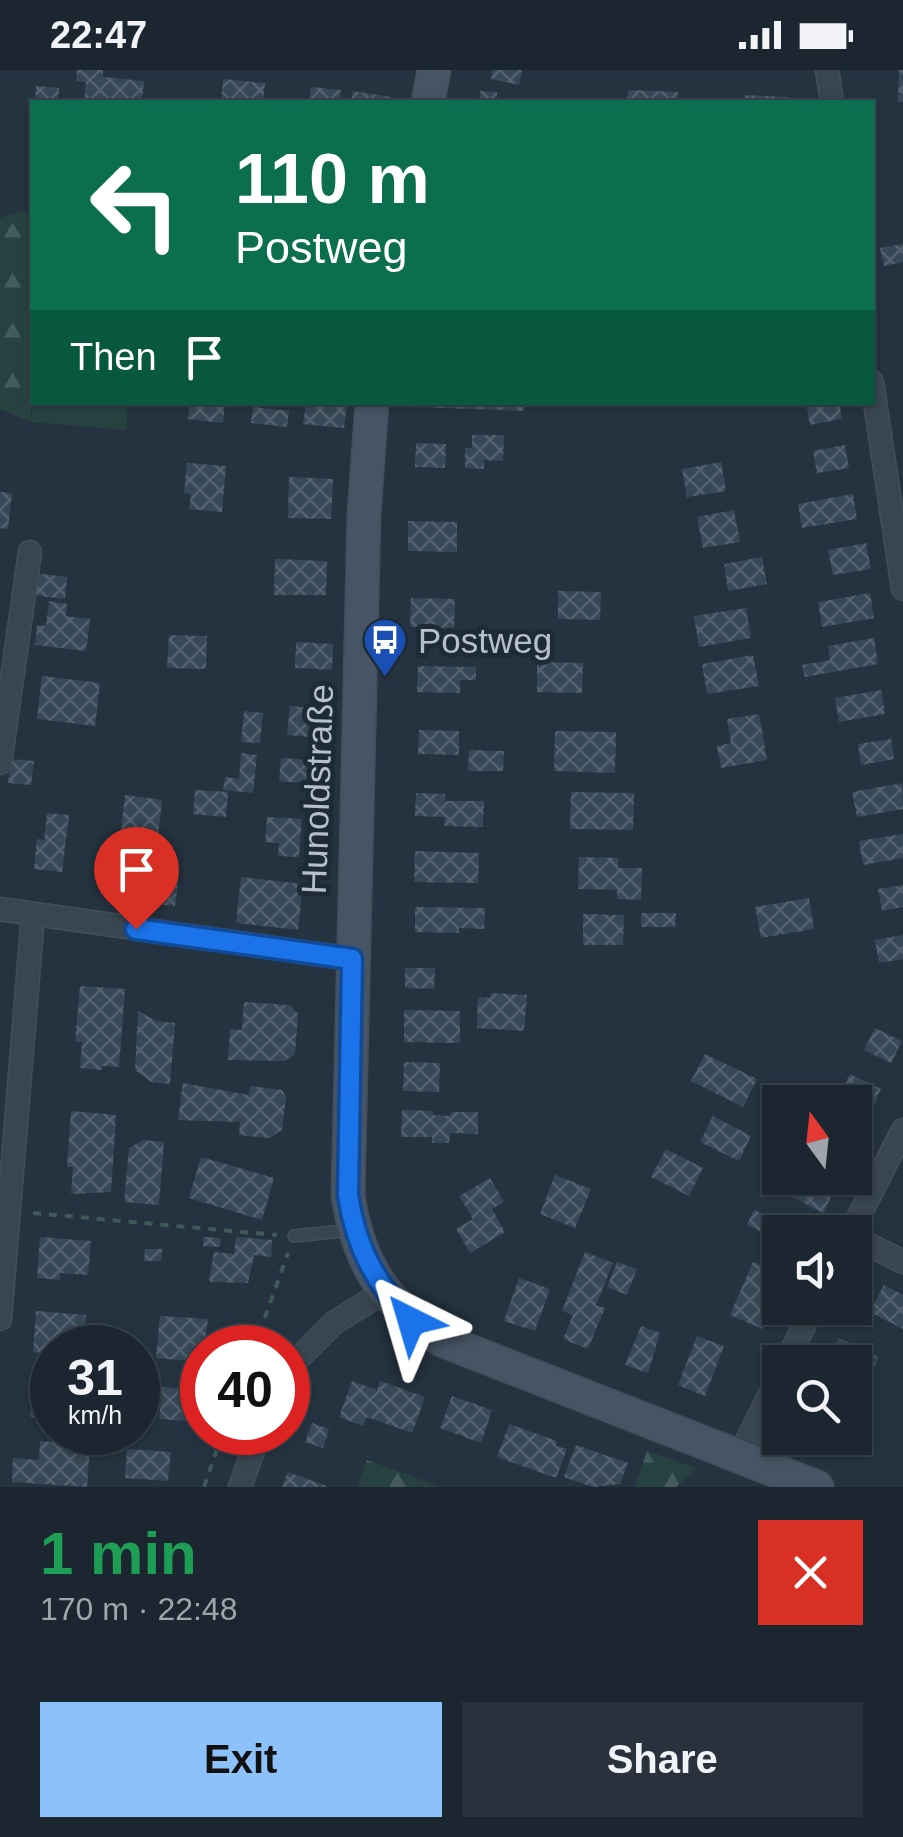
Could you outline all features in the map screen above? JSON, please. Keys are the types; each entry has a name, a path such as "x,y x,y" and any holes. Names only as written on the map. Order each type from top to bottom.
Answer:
{"street":[{"path":"428,100 434,70"},
{"path":"827,70 832,100"},
{"path":"875,402 903,589"},
{"name":"Hunoldstraße","path":"372,405 364,514 352,959 348,1195 353,1230 384,1292 411,1321 444,1341 736,1462 817,1487"},
{"path":"0,763 30,552"},
{"path":"0,908 352,959"},
{"path":"0,1319 33,915"},
{"path":"863,1215 903,1130"},
{"path":"872,1245 903,1262"},
{"path":"310,1347 335,1322 384,1292"},
{"path":"736,1462 762,1410"},
{"path":"240,1487 252,1455"}],"lane":[{"path":"294,1236 353,1230"}],"path":[{"path":"8,1211 294,1236 262,1325"},
{"path":"204,1487 216,1455"}],"green space":[{"path":"24,210 30,220 31,422 0,409 0,218"},
{"path":"33,405 128,405 126,430 31,422"},
{"path":"647,1451 697,1468 676,1487 635,1487"},
{"path":"367,1460 441,1487 357,1487"}],"building":[{"path":"77,70 103,70 103,77 144,81 142,100 84,100 86,82 76,81"},
{"path":"493,70 522,70 519,85 491,79"},
{"path":"899,70 903,70 903,102 898,102"},
{"path":"223,79 265,83 263,100 221,100"},
{"path":"36,86 59,88 58,100 35,100"},
{"path":"311,87 341,90 340,100 309,100"},
{"path":"628,90 678,92 678,100 627,100"},
{"path":"353,91 391,97 390,100 351,100"},
{"path":"480,91 497,92 497,100 479,100"},
{"path":"745,95 787,97 787,100 745,100"},
{"path":"903,244 903,262 884,266 880,248"},
{"path":"190,405 225,405 223,423 188,419"},
{"path":"306,405 347,405 344,428 303,424"},
{"path":"524,405 524,411 413,407"},
{"path":"807,405 840,405 842,419 810,425"},
{"path":"253,407 289,411 287,427 251,423"},
{"path":"472,435 504,435 503,461 484,460 484,469 465,468 465,448 472,448"},
{"path":"416,443 446,444 445,468 415,467"},
{"path":"845,445 849,468 817,473 813,451"},
{"path":"721,462 726,491 687,497 682,469"},
{"path":"187,463 226,466 222,512 189,509 191,494 184,493"},
{"path":"289,477 333,479 331,519 288,518"},
{"path":"0,492 12,493 8,529 0,528"},
{"path":"853,494 857,519 802,528 798,504"},
{"path":"734,510 740,542 703,548 697,517"},
{"path":"408,521 457,522 457,552 408,551"},
{"path":"866,543 871,569 833,575 828,550"},
{"path":"762,557 767,584 728,591 724,564"},
{"path":"275,559 327,561 326,595 274,595"},
{"path":"33,573 67,577 65,599 31,595"},
{"path":"558,591 601,592 600,620 558,619"},
{"path":"870,593 874,618 822,627 818,602"},
{"path":"411,598 455,599 454,628 410,627"},
{"path":"49,601 67,604 66,616 90,619 86,651 35,645 37,625 46,626"},
{"path":"746,608 751,638 699,647 694,616"},
{"path":"169,635 207,636 206,669 167,668"},
{"path":"874,638 878,664 805,677 802,665 830,660 828,646"},
{"path":"296,642 333,644 332,670 295,668"},
{"path":"753,655 759,686 707,694 702,664"},
{"path":"537,662 583,663 582,693 537,692"},
{"path":"418,666 476,667 476,680 460,680 460,693 417,692"},
{"path":"42,676 100,683 95,726 37,719"},
{"path":"881,690 885,714 839,722 835,698"},
{"path":"290,706 333,710 327,785 279,781 281,758 308,760 310,737 287,735"},
{"path":"244,711 263,713 260,743 241,742"},
{"path":"759,714 767,760 721,768 717,746 731,743 727,719"},
{"path":"419,730 459,731 459,755 418,754"},
{"path":"555,731 616,732 615,773 554,771"},
{"path":"891,739 894,759 861,765 858,744"},
{"path":"469,750 504,751 503,771 468,771"},
{"path":"241,753 257,755 253,793 223,790 225,777 239,779"},
{"path":"12,759 34,761 31,785 8,783"},
{"path":"902,783 903,809 857,817 852,792"},
{"path":"195,790 228,792 226,817 193,814"},
{"path":"571,792 634,793 633,830 570,829"},
{"path":"416,793 445,794 445,801 484,801 483,827 444,826 445,817 415,816"},
{"path":"125,795 162,800 157,845 120,840"},
{"path":"47,813 69,815 62,872 34,869 37,839 44,840"},
{"path":"267,817 302,819 299,857 278,856 279,843 265,842"},
{"path":"903,834 903,858 863,865 859,841"},
{"path":"415,851 479,853 478,883 414,882"},
{"path":"579,857 618,858 618,868 642,868 641,900 617,899 617,890 578,889"},
{"path":"140,873 179,877 175,906 136,902"},
{"path":"241,877 303,884 298,930 236,923"},
{"path":"903,885 903,907 882,911 878,889"},
{"path":"809,898 814,929 761,938 755,907"},
{"path":"415,907 485,908 484,929 415,932"},
{"path":"641,913 676,913 675,927 641,927"},
{"path":"583,914 624,915 623,945 583,945"},
{"path":"903,935 903,959 879,963 875,940"},
{"path":"405,968 435,968 434,989 405,988"},
{"path":"80,986 125,989 119,1067 80,1068 82,1042 75,1042"},
{"path":"491,993 527,995 524,1031 477,1028 478,997 490,998"},
{"path":"244,1002 290,1005 298,1014 295,1054 285,1061 228,1060 230,1029 242,1030"},
{"path":"404,1010 460,1011 460,1043 404,1042"},
{"path":"138,1011 156,1021 175,1023 170,1084 151,1082 135,1070"},
{"path":"875,1028 902,1041 891,1063 864,1050"},
{"path":"705,1054 757,1079 743,1107 691,1081"},
{"path":"404,1062 440,1063 439,1092 403,1091"},
{"path":"850,1074 881,1089 872,1110 872,1085 844,1085"},
{"path":"183,1083 249,1095 250,1086 282,1090 286,1097 282,1130 269,1138 239,1135 240,1122 178,1120"},
{"path":"402,1110 450,1116 451,1112 478,1112 478,1134 450,1133 449,1143 432,1143 432,1137 401,1137"},
{"path":"71,1111 116,1115 111,1192 71,1194 73,1167 67,1167"},
{"path":"713,1116 751,1136 739,1161 700,1142"},
{"path":"143,1140 164,1142 159,1205 124,1202 129,1148"},
{"path":"666,1149 703,1168 689,1196 651,1177"},
{"path":"201,1157 274,1178 262,1220 189,1198"},
{"path":"555,1175 591,1189 575,1228 540,1214"},
{"path":"490,1178 504,1202 492,1209 505,1232 470,1253 456,1229 473,1219 459,1196"},
{"path":"788,1195 832,1195 823,1213"},
{"path":"754,1210 765,1215 762,1233 747,1225"},
{"path":"40,1237 91,1241 88,1275 60,1273 60,1280 37,1278"},
{"path":"203,1237 221,1238 220,1247 203,1246"},
{"path":"236,1237 272,1240 271,1257 254,1255 248,1283 211,1282 214,1252 234,1254"},
{"path":"145,1249 162,1249 161,1261 144,1261"},
{"path":"585,1252 613,1263 596,1305 605,1308 588,1349 563,1339 573,1315 562,1311"},
{"path":"617,1262 637,1269 627,1295 607,1287"},
{"path":"753,1262 762,1266 762,1329 730,1315"},
{"path":"519,1278 550,1289 535,1331 504,1321"},
{"path":"884,1285 903,1295 903,1329 872,1313"},
{"path":"36,1311 86,1315 85,1325 35,1325"},
{"path":"160,1316 208,1319 207,1325 180,1325 180,1360 160,1358"},
{"path":"641,1326 660,1333 648,1373 625,1365"},
{"path":"697,1336 724,1346 705,1396 678,1385"},
{"path":"839,1338 854,1345 836,1345"},
{"path":"352,1381 377,1390 380,1381 425,1397 412,1433 367,1417 363,1426 339,1417"},
{"path":"162,1387 180,1388 180,1421 160,1419"},
{"path":"452,1396 492,1410 481,1443 440,1428"},
{"path":"312,1423 329,1429 323,1448 310,1444"},
{"path":"509,1424 557,1441 556,1446 567,1449 556,1478 497,1457"},
{"path":"576,1445 628,1463 620,1484 593,1487 564,1477"},
{"path":"171,1452 168,1481 125,1478 127,1455"},
{"path":"39,1455 89,1455 87,1487 12,1482 13,1458 39,1460"},
{"path":"288,1472 327,1486 327,1487 282,1487"}],"place":[{"name":"Postweg","path":"385,678"}],"route":[{"path":"136,929 352,959 348,1195 353,1230 384,1292 411,1321"}]}
